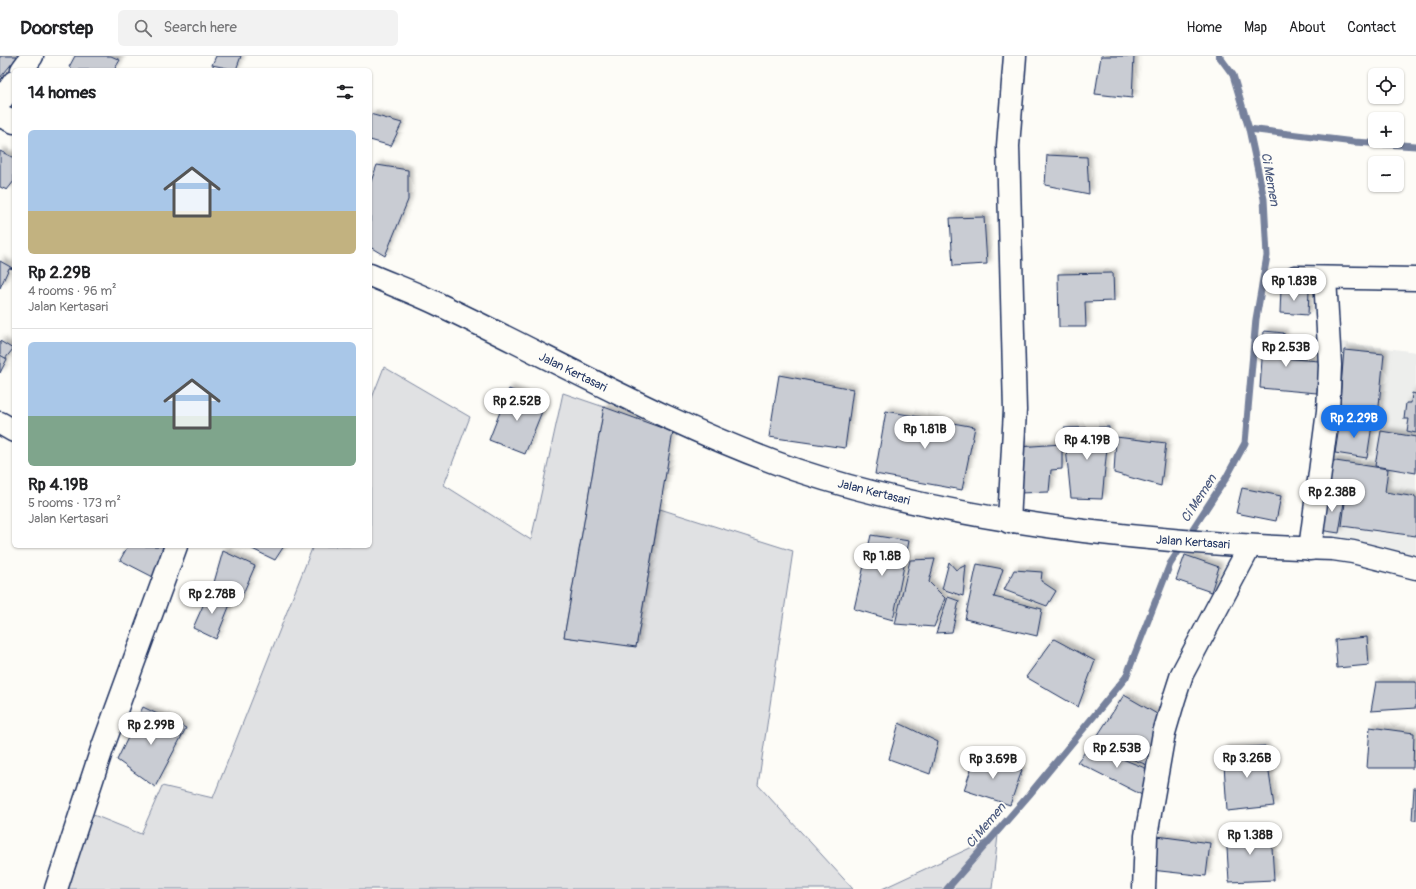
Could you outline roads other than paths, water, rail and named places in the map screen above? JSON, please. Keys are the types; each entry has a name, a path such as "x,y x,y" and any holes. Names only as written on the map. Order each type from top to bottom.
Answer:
{"street":[{"path":"23,68 32,56"},
{"path":"1009,522 1016,410 1008,146 1014,56"},
{"path":"0,102 12,85"},
{"path":"0,116 12,121"},
{"name":"Jalan Kertasari","path":"372,276 439,304 550,360 709,436 794,469 891,498 1009,522 1163,540 1352,552 1416,568"},
{"path":"1295,277 1416,279"},
{"path":"1310,549 1328,411 1330,365 1325,278"},
{"path":"0,424 12,430"},
{"path":"1144,889 1148,828 1164,734 1174,699 1182,674 1250,546"},
{"path":"56,889 102,749 175,548"}],"waterway":[{"name":"Ci Memen","path":"947,889 1029,795 1126,677 1170,564 1226,478 1245,443 1256,319 1267,256 1264,199 1249,129 1233,75 1219,56"},
{"path":"1249,129 1354,142 1416,146"}]}
